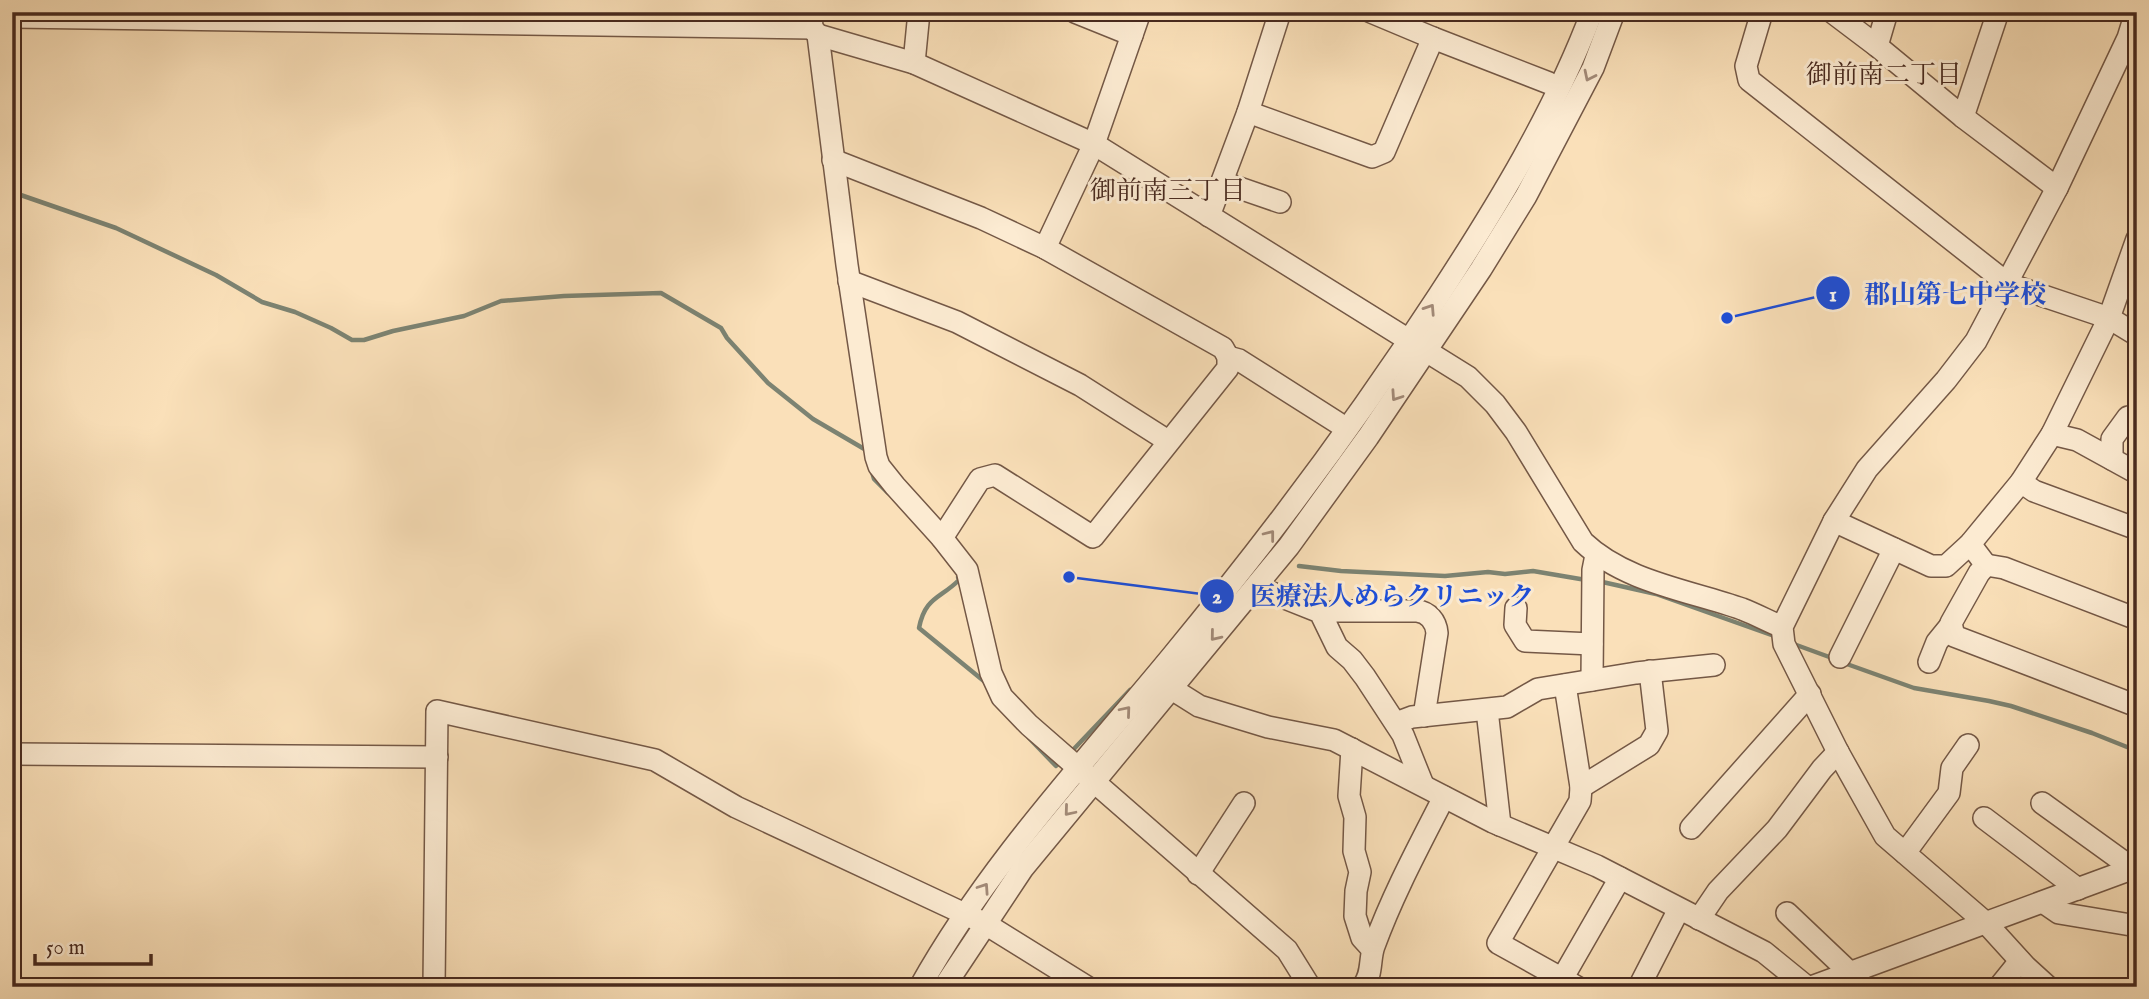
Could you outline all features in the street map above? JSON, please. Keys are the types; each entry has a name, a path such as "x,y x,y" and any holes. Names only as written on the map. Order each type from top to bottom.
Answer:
{"street":[{"path":"914,63 919,12"},
{"path":"1075,12 1132,35"},
{"path":"1045,248 1094,144 1140,12"},
{"path":"1209,216 1248,112 1280,12"},
{"path":"1371,12 1549,83"},
{"path":"1088,774 1172,689 1289,546 1418,346 1508,186 1574,60 1592,12"},
{"path":"920,987 975,919 1028,860 1088,774 1418,346 1526,196 1593,68 1614,12"},
{"path":"1762,12 1745,66 1749,80 2008,284 2109,318 2137,335"},
{"path":"1832,12 2057,188"},
{"path":"1878,46 1887,12"},
{"path":"1963,117 1998,12"},
{"path":"2048,987 1986,923 1885,836 1838,752 1784,643 1782,627 1834,521 1867,468 1946,380 1976,341 2008,284 2132,39 2136,12"},
{"path":"12,17 814,25 914,63 1094,144 1468,377 1495,404 1516,432 1583,542 1597,555 1636,575 1743,610 1782,627"},
{"path":"814,25 849,281 879,466 967,570 990,673 1002,696 1029,725 1287,950 1310,987"},
{"path":"1248,112 1375,156 1386,148 1433,38"},
{"path":"833,160 981,218 1045,248 1223,348 1228,357 1228,368 1093,537 995,475 990,475 980,479 942,538"},
{"path":"1222,182 1280,202"},
{"path":"1834,521 1937,567 1950,563 1970,544 2021,482 2052,434 2109,318 2137,239"},
{"path":"849,281 957,322 1080,386 1168,441"},
{"path":"1228,357 1239,360 1338,423"},
{"path":"2112,459 2112,439 2128,416"},
{"path":"2052,434 2077,440 2137,473"},
{"path":"2021,482 2034,491 2137,529"},
{"path":"1970,544 1986,565 2004,568 2137,619"},
{"path":"1840,657 1894,549"},
{"path":"1592,681 1593,570 1597,555"},
{"path":"1929,662 1937,642 1950,626 1986,565"},
{"path":"1272,593 1311,607 1322,615 1337,647 1352,660 1396,723 1423,785"},
{"path":"1516,608 1516,629 1528,642 1592,644"},
{"path":"1322,615 1336,611 1426,612 1437,633 1424,716"},
{"path":"1950,626 1954,636 2137,706"},
{"path":"1396,723 1412,717 1511,706 1538,689 1650,671 1714,665"},
{"path":"1581,787 1649,746 1656,737 1650,671"},
{"path":"1565,685 1581,787 1580,801 1498,943 1570,983 1620,878"},
{"path":"1172,689 1199,706 1268,727 1334,740 1500,825 1554,846 1764,952 1809,987 2135,867"},
{"path":"1691,828 1810,694"},
{"path":"1487,710 1500,804 1500,825"},
{"path":"434,987 437,711 655,760 736,807 975,919 1087,987"},
{"path":"1905,853 1949,793 1952,768 1968,745"},
{"path":"1352,749 1349,796 1355,817 1354,851 1360,872 1355,916 1362,938 1372,949"},
{"path":"1699,919 1718,891 1777,829 1838,752"},
{"path":"12,754 436,757"},
{"path":"1362,987 1368,978 1372,949 1406,870 1444,797"},
{"path":"1198,874 1244,803"},
{"path":"2042,803 2135,867"},
{"path":"1984,818 2078,889"},
{"path":"2043,902 2059,913 2137,926"},
{"path":"1639,987 1679,909"},
{"path":"1787,913 1865,987"},
{"path":"944,987 975,919"},
{"path":"1999,987 2020,961"}],"waterway":[{"path":"12,192 116,228 216,275 262,302 295,312 352,340 364,340 464,316 501,301 661,293 721,328 768,383 813,419 866,450 867,454"},
{"path":"872,472 874,479 888,493"},
{"path":"1299,566 1341,571 1445,576 1533,571 1586,580"},
{"path":"958,577 959,580 929,604 919,628 985,682"},
{"path":"1598,581 1656,594 1777,637"},
{"path":"1791,643 1832,658"},
{"path":"1844,663 1914,688 2011,706 2137,751"},
{"path":"1071,752 1130,690"},
{"path":"1029,738 1056,766 1062,760"}],"place":[{"name":"郡山第七中学校","path":"1727,318"},
{"name":"医療法人めらクリニック","path":"1069,577"}],"district":[{"name":"御前南二丁目","path":"1884,75"},
{"name":"御前南三丁目","path":"1168,191"}]}
